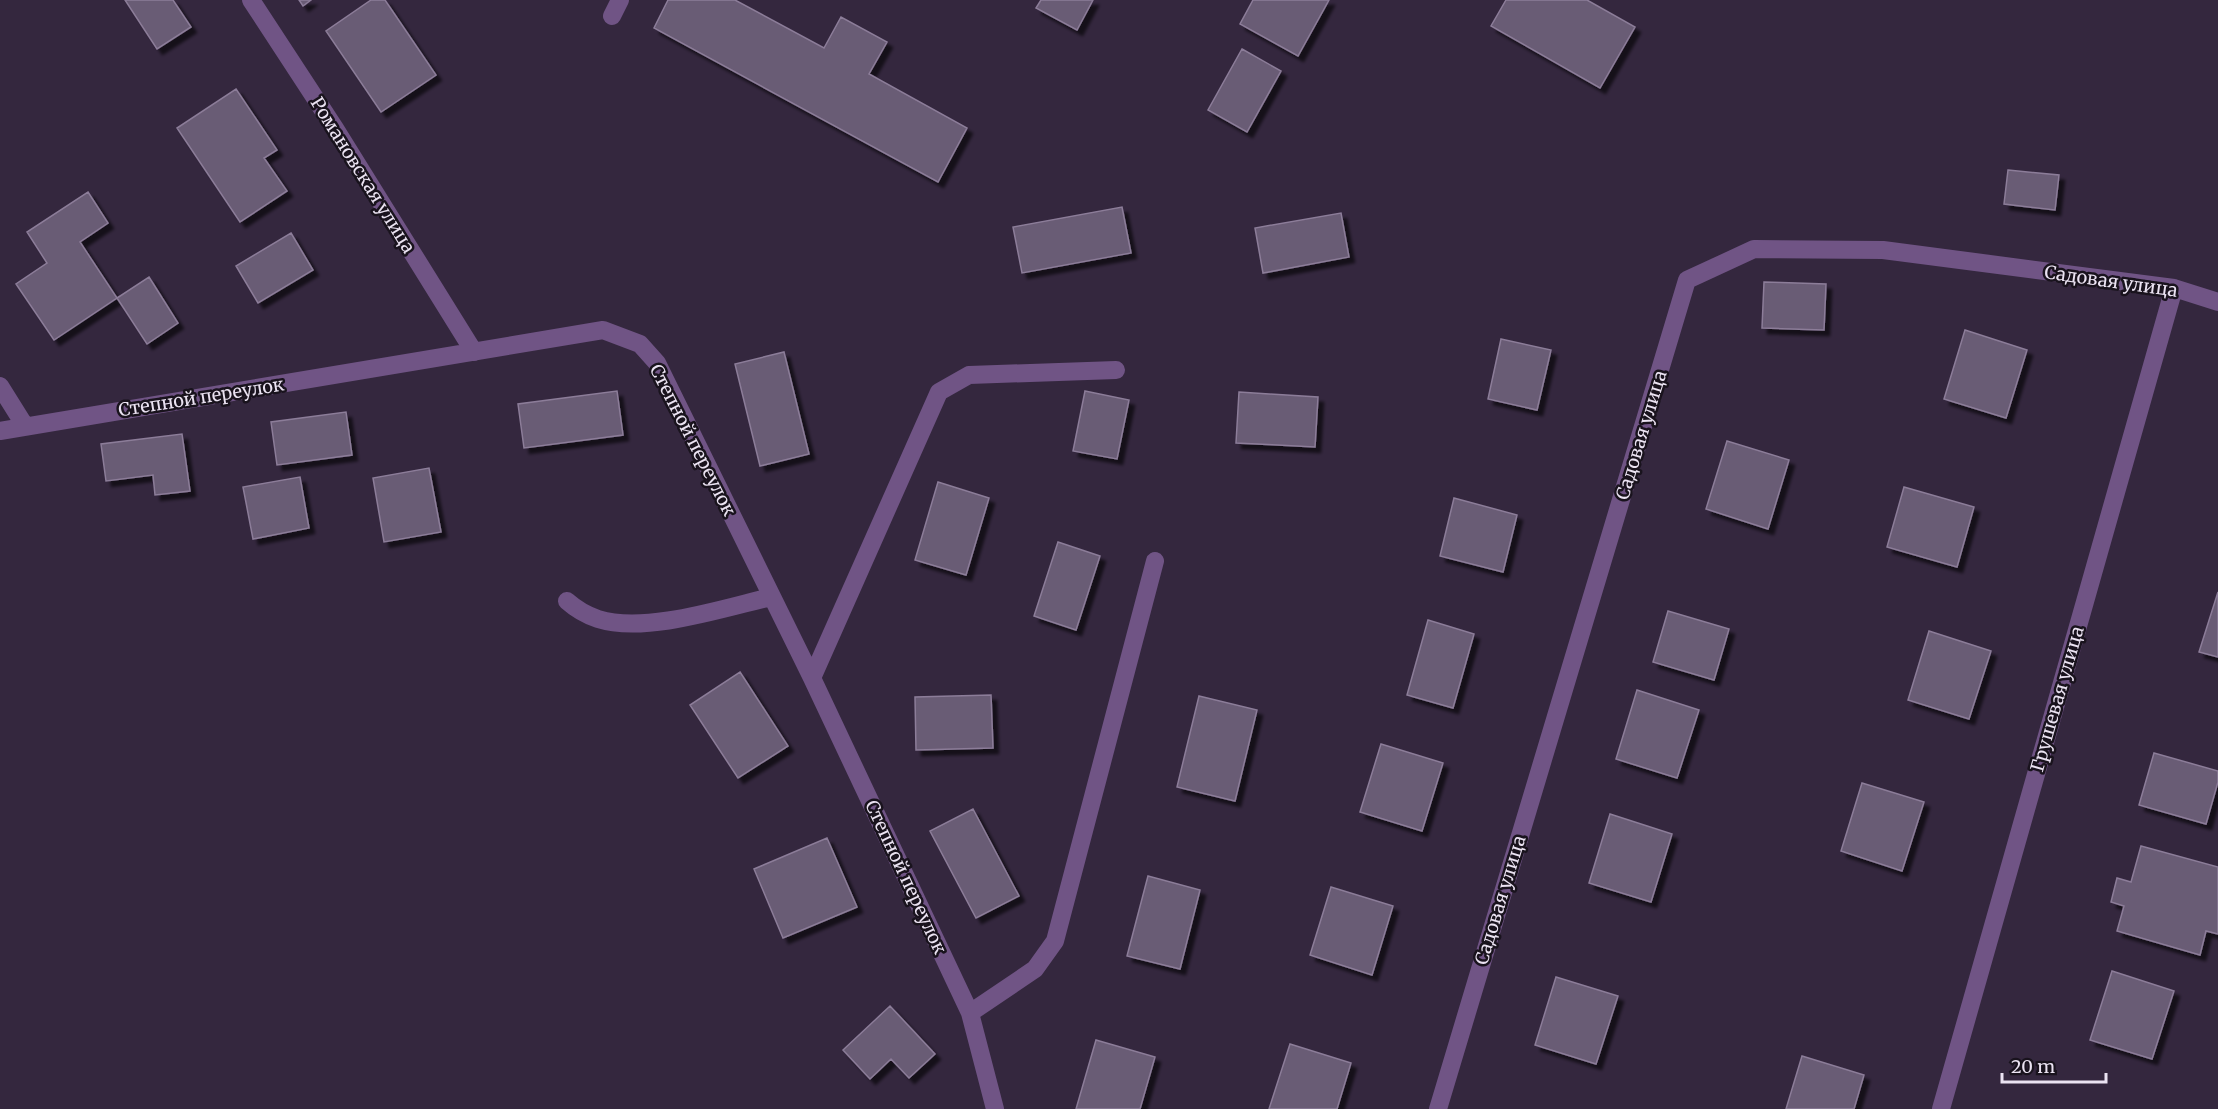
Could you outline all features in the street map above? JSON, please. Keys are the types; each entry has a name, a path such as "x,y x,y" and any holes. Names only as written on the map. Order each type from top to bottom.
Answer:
{"street":[{"name":"Романовская улица","path":"250,0 336,130 474,352"},
{"name":"Садовая улица","path":"1438,1109 1688,280 1754,249 1883,250 2174,288 2218,302"},
{"name":"Грушевая улица","path":"1941,1109 2174,288"},
{"name":"Степной переулок","path":"0,431 603,330 640,344 657,363 812,678 970,1012 995,1109"},
{"path":"812,678 939,392 969,375 1116,370"},
{"path":"0,386 25,426"},
{"path":"970,1012 1035,969 1055,941 1155,561"},
{"path":"567,601 579,611 599,620 626,623 659,621 771,597"}],"building":[{"path":"125,0 173,0 191,27 157,49"},
{"path":"299,0 311,0 303,6"},
{"path":"371,0 385,0 436,75 381,112 326,31"},
{"path":"668,0 735,0 824,48 841,17 887,42 869,74 967,128 938,182 654,28"},
{"path":"1041,0 1093,0 1077,30 1036,8"},
{"path":"1253,0 1329,0 1298,56 1240,24"},
{"path":"1506,0 1587,0 1635,27 1600,88 1491,26"},
{"path":"1242,49 1281,71 1247,132 1208,110"},
{"path":"236,89 277,150 264,158 287,191 240,222 177,128"},
{"path":"2008,170 2059,175 2055,210 2004,204"},
{"path":"88,192 108,223 80,242 117,298 54,340 16,284 47,263 27,232"},
{"path":"1122,207 1131,253 1022,273 1013,227"},
{"path":"1341,213 1349,257 1263,273 1255,228"},
{"path":"291,233 313,270 258,303 236,266"},
{"path":"149,277 178,323 147,344 117,298"},
{"path":"1764,282 1826,284 1824,330 1762,328"},
{"path":"1965,330 2027,350 2006,418 1944,399"},
{"path":"1501,339 1551,350 1537,410 1488,399"},
{"path":"784,352 809,454 760,466 735,364"},
{"path":"617,391 623,435 524,448 518,404"},
{"path":"1085,391 1129,400 1117,459 1073,451"},
{"path":"1239,392 1318,397 1315,447 1236,443"},
{"path":"346,412 352,455 277,465 271,422"},
{"path":"182,434 190,491 155,495 153,475 106,481 101,444"},
{"path":"1727,441 1789,460 1768,529 1706,509"},
{"path":"429,468 441,532 384,542 373,478"},
{"path":"300,477 309,528 253,539 243,487"},
{"path":"938,482 989,498 966,575 915,560"},
{"path":"1904,487 1974,507 1957,567 1887,547"},
{"path":"1454,498 1517,515 1503,572 1440,556"},
{"path":"1058,542 1100,556 1076,630 1034,616"},
{"path":"2218,592 2218,657 2199,652"},
{"path":"1668,611 1729,629 1714,680 1653,662"},
{"path":"1428,620 1474,634 1453,708 1407,695"},
{"path":"1929,631 1991,651 1969,719 1908,700"},
{"path":"740,672 788,746 738,778 690,705"},
{"path":"1637,690 1699,710 1677,778 1616,759"},
{"path":"991,695 993,748 916,750 915,697"},
{"path":"1199,696 1257,710 1235,801 1177,787"},
{"path":"1381,744 1443,763 1422,831 1360,812"},
{"path":"2154,753 2218,771 2218,782 2206,824 2139,805"},
{"path":"1862,783 1924,802 1902,871 1841,851"},
{"path":"973,809 1019,896 976,918 930,831"},
{"path":"1610,814 1672,834 1651,902 1589,883"},
{"path":"827,838 857,907 783,938 754,869"},
{"path":"2141,846 2218,867 2218,934 2206,931 2200,955 2117,931 2124,906 2111,902 2117,878 2131,882"},
{"path":"1148,876 1200,890 1180,969 1127,956"},
{"path":"1331,887 1393,906 1372,975 1310,955"},
{"path":"2112,971 2174,991 2152,1059 2090,1040"},
{"path":"1556,977 1618,996 1596,1064 1535,1045"},
{"path":"890,1006 935,1054 909,1078 891,1059 870,1079 843,1050"},
{"path":"1096,1040 1155,1057 1140,1109 1076,1109"},
{"path":"1290,1044 1351,1063 1337,1109 1269,1109"},
{"path":"1802,1056 1864,1075 1854,1109 1786,1109"}]}
